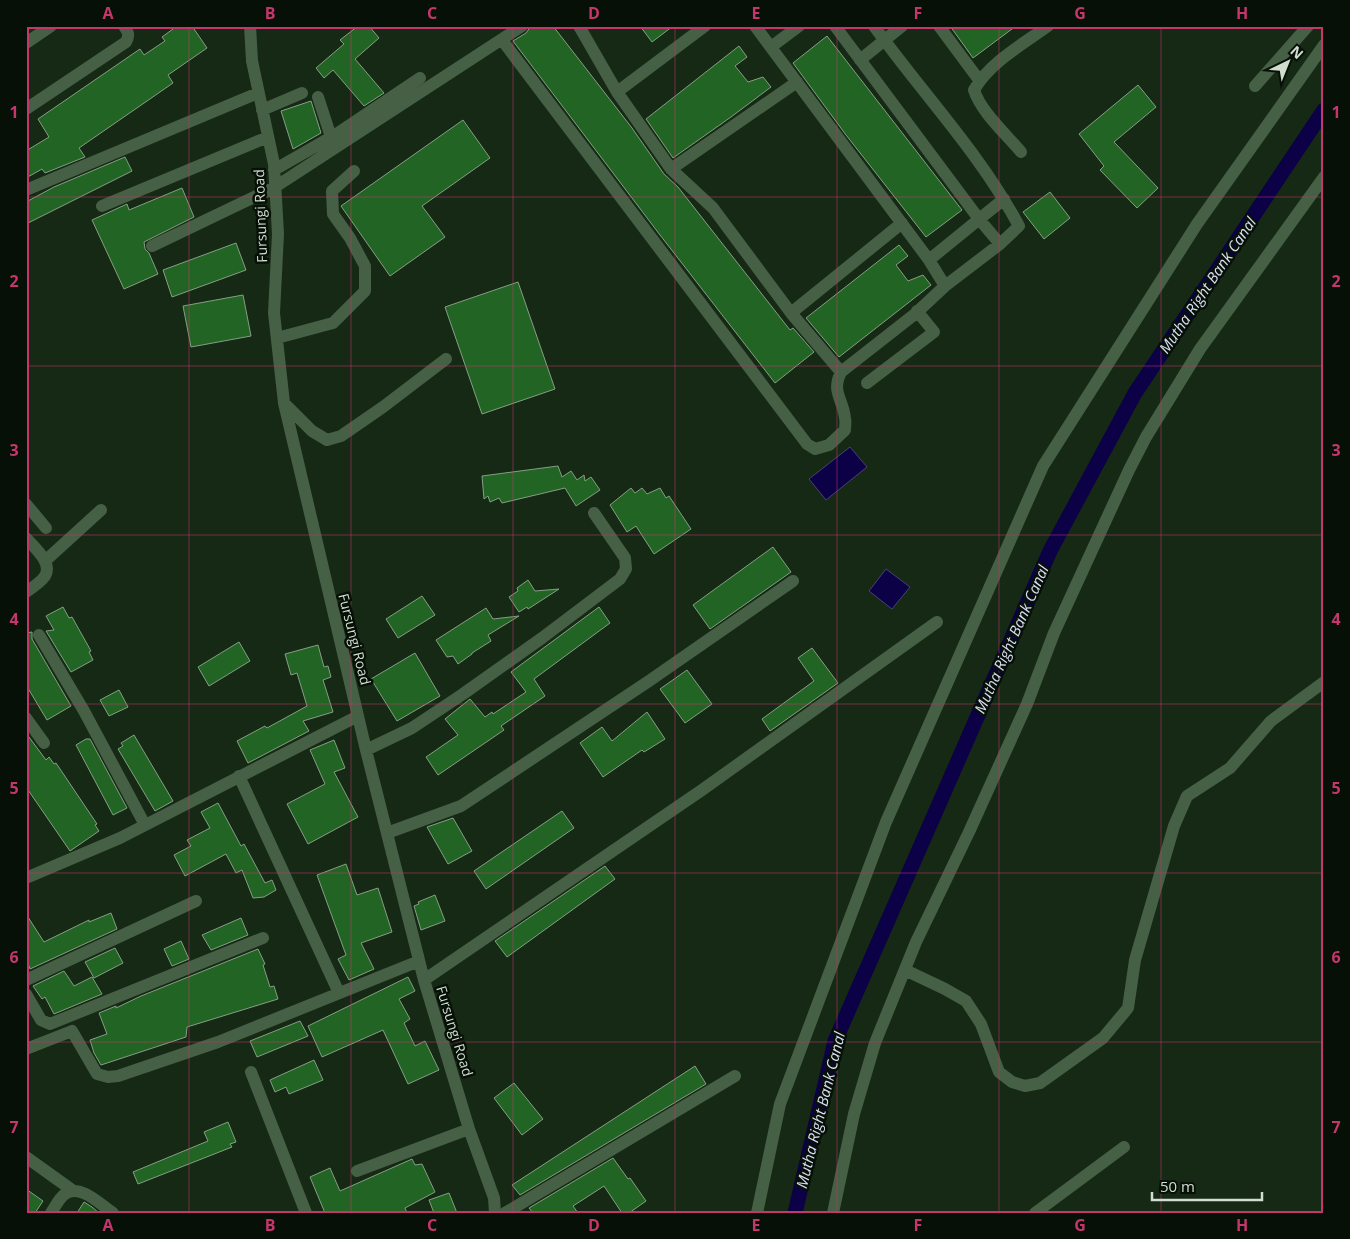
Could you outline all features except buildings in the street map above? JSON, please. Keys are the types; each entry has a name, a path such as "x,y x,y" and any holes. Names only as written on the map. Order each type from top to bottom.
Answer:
{"street":[{"path":"26,43 51,26"},
{"path":"27,106 126,42 128,32 124,26"},
{"name":"Fursungi Road","path":"250,26 252,61 274,170 278,234 274,313 284,403 366,750 419,961 469,1129 494,1198 495,1213"},
{"path":"152,246 275,187 522,26"},
{"path":"579,26 617,92 671,169 712,208 791,313 841,372"},
{"path":"617,92 705,26"},
{"path":"755,26 902,223 945,286"},
{"path":"771,47 784,31 799,26"},
{"path":"835,26 979,219 1000,244"},
{"path":"502,40 807,444 815,449 829,445 845,430 845,417 837,396 837,381 841,372 917,312 945,286 1000,244 1019,226 983,167 874,26"},
{"path":"860,60 902,26"},
{"path":"938,26 979,80"},
{"path":"1021,152 986,111 974,90 979,80 989,70 1048,26"},
{"path":"1255,86 1308,26"},
{"path":"757,1213 780,1104 886,822 1043,466 1197,224 1324,45"},
{"path":"274,170 331,137 420,78"},
{"path":"671,169 797,82"},
{"path":"26,190 258,93"},
{"path":"262,110 302,93"},
{"path":"318,97 331,137"},
{"path":"102,206 268,137"},
{"path":"277,338 333,324 365,291 365,266 350,238 333,214 332,191 354,172"},
{"path":"833,1213 856,1106 876,1044 916,942 969,832 1027,704 1059,624 1129,470 1146,437 1200,349 1324,177"},
{"path":"929,260 1004,199"},
{"path":"791,313 902,223"},
{"path":"867,383 934,332 917,312"},
{"path":"284,403 312,431 327,440 341,436 446,359"},
{"path":"26,504 46,528"},
{"path":"45,560 101,510"},
{"path":"366,750 412,728 463,694 542,638 620,579 626,569 626,558 594,513"},
{"path":"26,538 45,560 46,574 26,592"},
{"path":"387,833 461,806 650,680 793,581"},
{"path":"424,980 702,790 937,622"},
{"path":"39,634 84,710 145,825"},
{"path":"905,970 945,989 966,1002 981,1024 999,1072 1012,1082 1025,1086 1040,1082 1103,1038 1128,1008 1135,960 1174,826 1187,796 1230,768 1271,721 1324,682"},
{"path":"26,878 120,838 358,716"},
{"path":"26,718 44,743"},
{"path":"239,776 339,993"},
{"path":"26,980 196,901"},
{"path":"28,1001 41,1020 50,1024 263,938"},
{"path":"26,1049 72,1031 97,1074 108,1077 118,1076 218,1042 419,961"},
{"path":"251,1072 306,1213"},
{"path":"505,1213 735,1076"},
{"path":"357,1171 469,1129"},
{"path":"1035,1213 1124,1147"},
{"path":"26,1157 72,1190 83,1192 113,1213"},
{"path":"51,1213 64,1194 72,1190"}],"shaded area":[{"path":"850,447 867,467 826,500 809,479"},
{"path":"886,569 910,587 892,609 869,591"}],"waterway":[{"name":"Mutha Right Bank Canal","path":"795,1213 835,1041 1050,551 1135,393 1324,110"}]}
